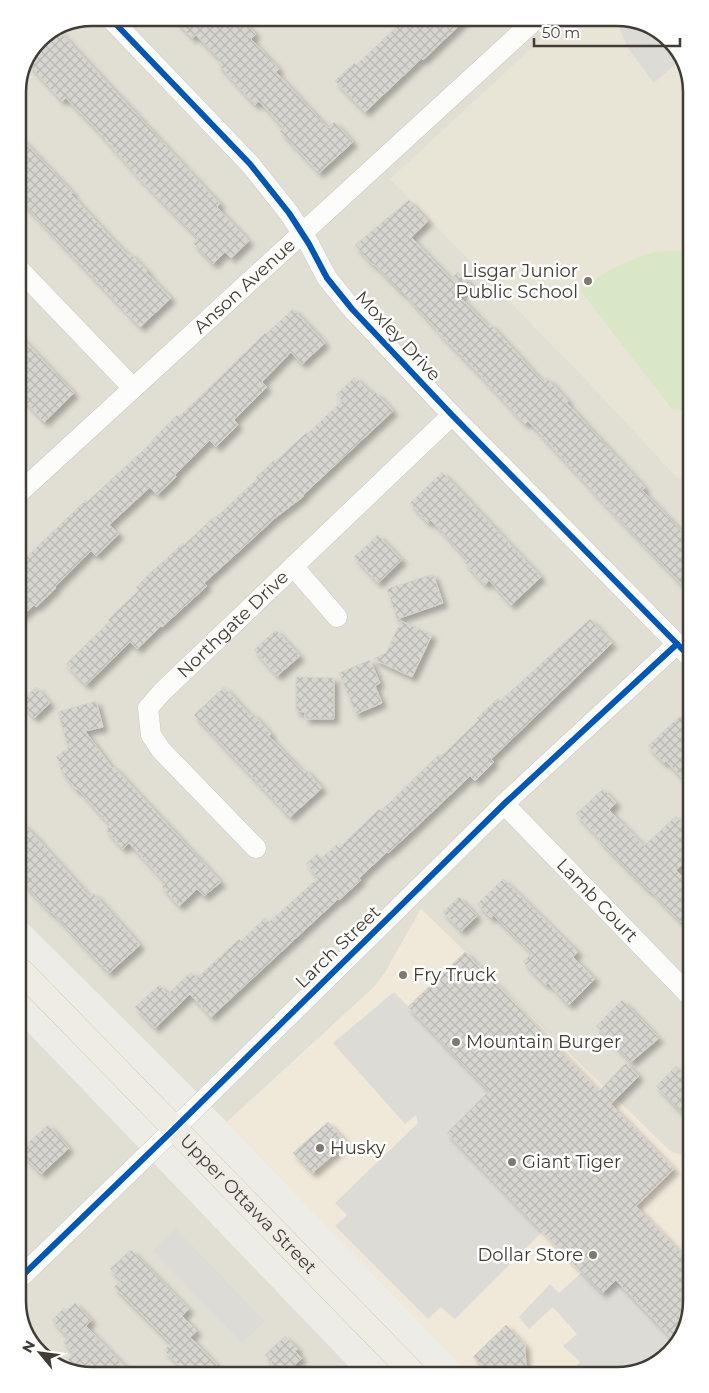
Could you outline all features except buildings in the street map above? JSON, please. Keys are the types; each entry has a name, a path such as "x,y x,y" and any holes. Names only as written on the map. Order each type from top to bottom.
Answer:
{"main road":[{"name":"Upper Ottawa Street","path":"26,976 407,1367"}],"street":[{"name":"Moxley Drive","path":"118,26 241,154 289,214 309,244 321,268 344,300 452,415 683,650"},
{"name":"Anson Avenue","path":"26,487 528,26"},
{"path":"26,276 133,388"},
{"name":"Northgate Drive","path":"256,848 161,750 150,735 148,708 162,692 452,415"},
{"path":"293,566 337,617"},
{"name":"Larch Street","path":"26,1272 504,804 683,650"},
{"name":"Lamb Court","path":"504,804 683,989"}],"shaded area":[{"path":"92,26 621,26 646,33 664,45 674,59 678,67 683,92 683,1156 670,1151 421,909 386,971 374,987 227,1122 26,922 26,88 28,75 40,52 59,35 67,31"},
{"name":"Lisgar Junior Public School","path":"555,26 621,26 646,33 664,45 678,67 683,92 683,474 678,479 590,384 390,179"},
{"path":"618,26 638,30 654,37 664,45 676,63 654,83 628,48"},
{"path":"421,909 670,1151 683,1156 683,1301 681,1318 672,1338 664,1348 650,1358 642,1362 617,1367 462,1367 227,1123 374,987 386,971"},
{"path":"394,992 489,1091 543,1231 455,1319 441,1307 428,1319 335,1226 347,1215 335,1203 418,1123 416,1115 405,1124 333,1043"},
{"path":"26,1030 349,1367 88,1367 65,1361 65,1328 32,1328 26,1301"},
{"path":"176,1229 265,1321 242,1343 153,1251"},
{"path":"582,1272 602,1293 616,1280 672,1338 664,1348 642,1362 617,1367 576,1367 580,1362 563,1346 577,1334 553,1307 529,1329 519,1317 550,1284 559,1293"}],"green space":[{"path":"659,251 683,251 683,410 672,409 580,290 608,271 641,256"}],"cycle path":[{"path":"118,26 250,164 289,213 309,244 327,278 352,309 452,415 683,650"},
{"path":"26,1272 504,804 677,644"}],"place":[{"name":"Lisgar Junior Public School","path":"588,281"},
{"name":"Fry Truck","path":"403,975"},
{"name":"Mountain Burger","path":"456,1042"},
{"name":"Husky","path":"320,1148"},
{"name":"Giant Tiger","path":"512,1162"},
{"name":"Dollar Store","path":"593,1255"}]}
